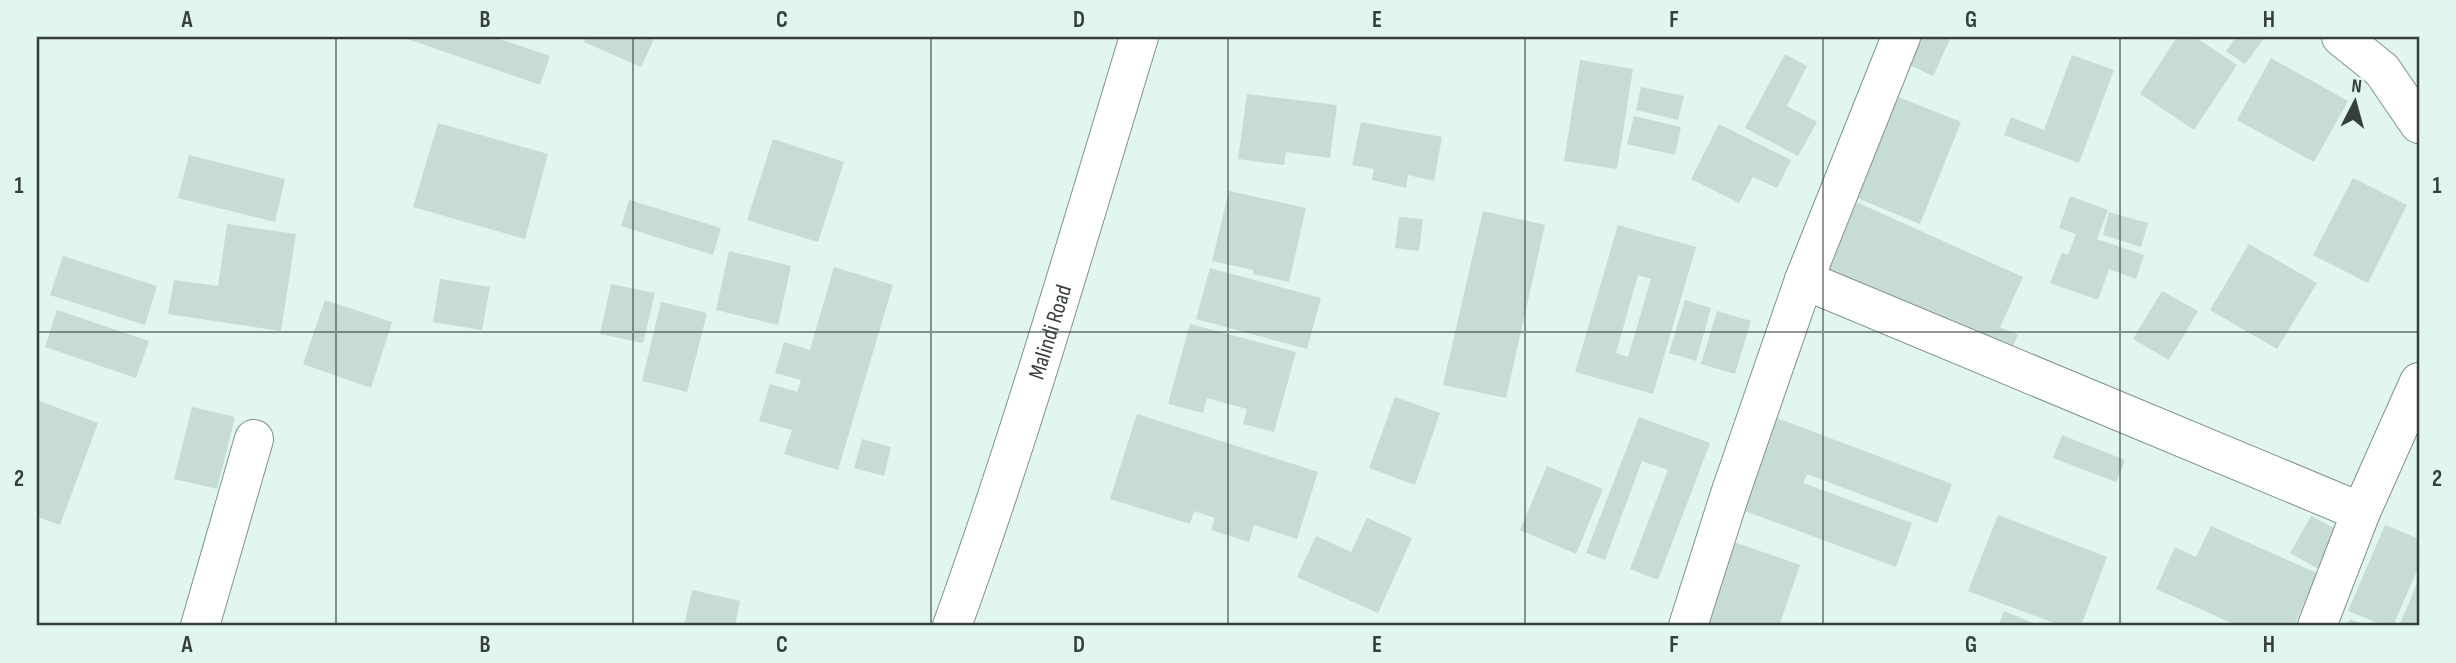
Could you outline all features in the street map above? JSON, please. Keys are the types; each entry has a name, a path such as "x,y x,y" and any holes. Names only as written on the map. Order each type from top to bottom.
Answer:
{"main road":[{"name":"Malindi Road","path":"952,626 981,547 1030,393 1139,37"},
{"path":"1688,626 1730,494 1804,280 1900,37"},
{"path":"2341,37 2382,70 2419,124"},
{"path":"1804,280 2361,512"},
{"path":"2317,626 2361,512 2419,383"},
{"path":"200,626 254,439"}],"building":[{"path":"402,37 494,37 550,56 540,85"},
{"path":"586,37 655,37 641,67 584,42"},
{"path":"1912,37 1951,37 1933,76 1901,61"},
{"path":"2177,37 2195,37 2237,65 2194,130 2140,94"},
{"path":"2236,37 2265,37 2245,64 2226,51"},
{"path":"1785,54 1807,66 1787,106 1817,122 1798,156 1745,128"},
{"path":"2072,55 2114,70 2079,163 2004,135 2011,117 2044,130"},
{"path":"2271,58 2348,101 2314,162 2237,120"},
{"path":"1580,60 1633,69 1617,169 1564,161"},
{"path":"1641,87 1684,96 1678,120 1636,110"},
{"path":"1247,94 1337,105 1330,158 1286,152 1284,165 1238,159"},
{"path":"1896,96 1961,122 1920,224 1855,197"},
{"path":"1634,116 1681,127 1675,155 1627,144"},
{"path":"1361,122 1442,137 1434,181 1408,175 1406,188 1372,180 1374,169 1352,165"},
{"path":"438,123 548,154 525,239 413,207"},
{"path":"1719,124 1791,160 1777,188 1753,177 1739,203 1691,179"},
{"path":"773,139 844,162 818,242 747,220"},
{"path":"189,155 285,179 275,222 178,198"},
{"path":"2353,178 2407,205 2368,283 2313,255"},
{"path":"1229,191 1306,208 1289,282 1253,274 1253,270 1212,261"},
{"path":"2070,196 2108,210 2097,239 2144,255 2136,279 2109,269 2098,300 2050,283 2062,252 2068,255 2076,234 2059,228"},
{"path":"629,200 721,228 713,255 621,226"},
{"path":"1854,201 2023,277 2000,327 2018,335 2008,357 1821,275"},
{"path":"1483,211 1545,225 1506,398 1443,385"},
{"path":"2109,212 2148,223 2141,247 2103,235"},
{"path":"1399,217 1423,219 1419,251 1395,248"},
{"path":"227,224 296,234 281,331 168,314 174,280 218,286"},
{"path":"1618,225 1696,247 1653,394 1575,372","holes":["1638,275 1651,279 1628,357 1616,353"]},
{"path":"2249,244 2317,283 2277,349 2210,310"},
{"path":"729,251 791,266 778,325 716,310"},
{"path":"63,256 157,286 145,325 50,295"},
{"path":"834,267 893,285 838,470 784,454 792,430 759,421 770,384 797,392 801,380 775,373 784,342 810,350"},
{"path":"1210,268 1321,298 1307,349 1196,319"},
{"path":"440,279 490,287 482,330 433,322"},
{"path":"611,284 655,293 643,343 600,334"},
{"path":"2162,291 2198,311 2169,360 2133,339"},
{"path":"325,300 392,322 371,388 303,364"},
{"path":"1685,300 1711,308 1696,361 1669,353"},
{"path":"661,302 707,313 687,392 642,381"},
{"path":"57,310 149,341 136,378 45,347"},
{"path":"1717,311 1751,321 1735,374 1701,364"},
{"path":"1190,324 1296,352 1274,432 1243,424 1247,409 1207,398 1203,413 1168,404"},
{"path":"1395,397 1440,413 1415,485 1369,468"},
{"path":"37,400 98,423 60,525 37,517"},
{"path":"192,407 235,417 217,489 174,479"},
{"path":"1137,414 1318,472 1297,539 1254,525 1249,542 1211,530 1215,518 1194,511 1190,524 1110,499"},
{"path":"1639,417 1710,443 1658,580 1630,569 1668,470 1642,461 1605,560 1586,553"},
{"path":"1777,418 1952,484 1937,523 1807,474 1803,483 1912,523 1896,567 1742,510"},
{"path":"2062,435 2125,460 2116,482 2053,458"},
{"path":"862,439 891,447 884,476 854,468"},
{"path":"1547,466 1603,489 1576,554 1520,530"},
{"path":"1998,515 2107,557 2081,626 2062,626 1968,591"},
{"path":"2311,516 2342,532 2322,571 2290,553"},
{"path":"1367,518 1412,538 1378,613 1297,577 1316,536 1351,552"},
{"path":"2385,525 2419,539 2419,566 2393,626 2385,626 2348,611"},
{"path":"2211,526 2317,573 2294,626 2238,626 2156,589 2175,547 2196,557"},
{"path":"1734,542 1800,565 1779,626 1706,624"},
{"path":"2419,579 2419,626 2399,626"},
{"path":"692,590 740,601 735,626 684,626"},
{"path":"2004,611 2041,626 1998,626"},
{"path":"2350,619 2368,626 2347,626"}]}
